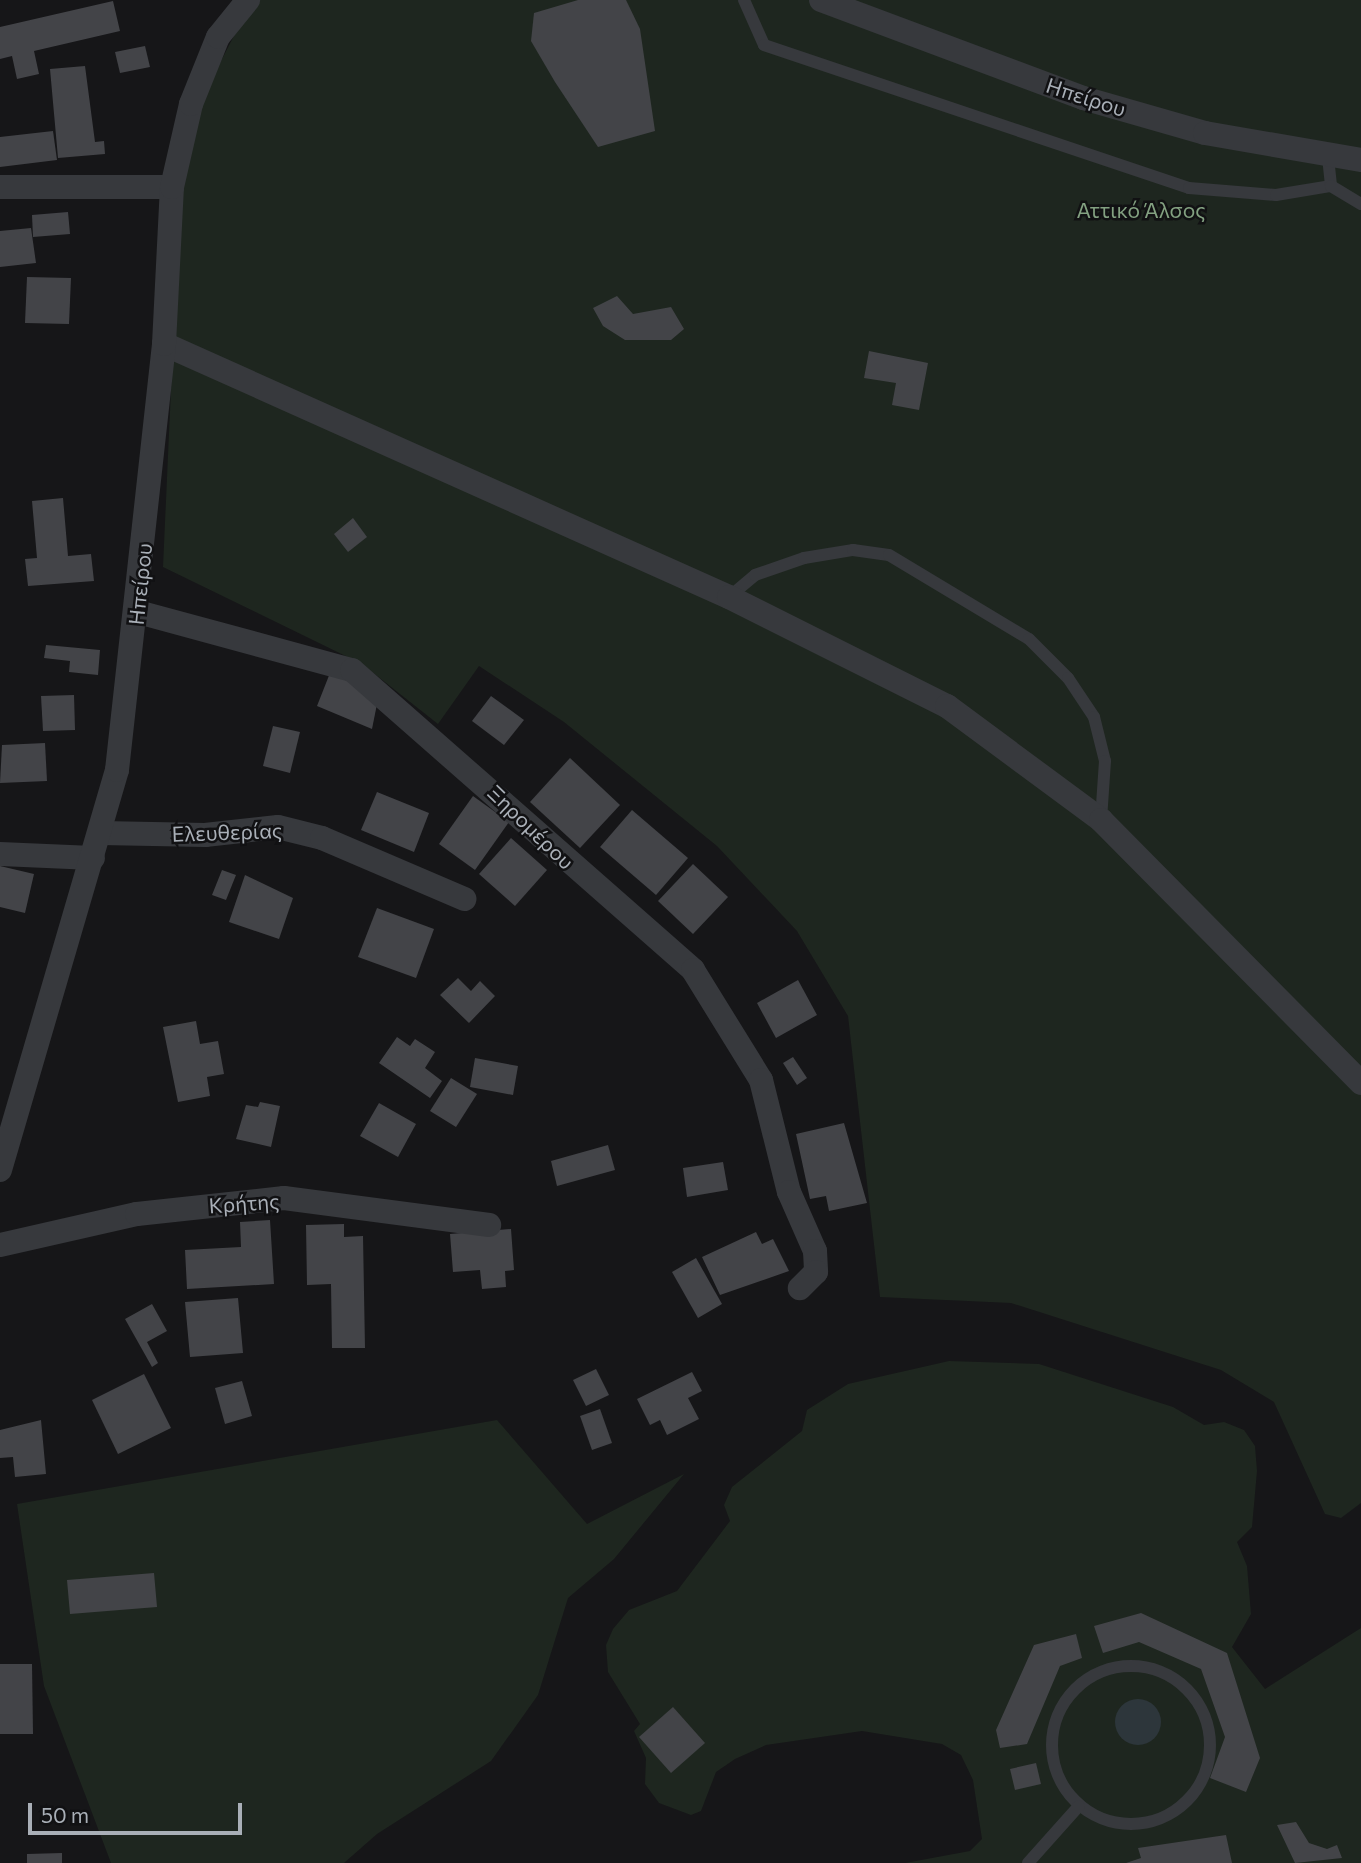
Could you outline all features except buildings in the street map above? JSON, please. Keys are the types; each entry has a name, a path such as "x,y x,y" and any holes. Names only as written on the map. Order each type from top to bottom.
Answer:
{"street":[{"name":"Ηπείρου","path":"0,1170 45,1000 102,833 117,770 138,612 164,344 172,187 191,104 218,37 248,0"},
{"name":"Ηπείρου","path":"821,0 1083,98 1205,133 1328,157 1361,160"},
{"path":"0,187 172,187"},
{"path":"164,344 729,597 947,706 1101,820 1361,1083"},
{"name":"Ξηρομέρου","path":"138,612 352,670 388,697 417,730 473,770 544,842 693,970 761,1080 789,1192 815,1251 816,1272 800,1288"},
{"name":"Ελευθερίας","path":"102,833 205,835 278,827 322,838 464,900"},
{"path":"0,854 93,858"},
{"name":"Κρήτης","path":"0,1245 137,1214 284,1198 489,1225"}],"lane":[{"path":"744,0 764,45 1189,188 1276,195 1331,186 1361,204"},
{"path":"1328,157 1331,186"},
{"path":"729,597 755,575 804,558 853,550 889,555 1017,632 1068,678 1094,718 1105,761 1101,820"},
{"path":"1152,1668 1176,1679 1207,1719 1208,1771 1195,1793 1152,1822 1114,1822 1079,1805 1052,1759 1061,1707 1101,1671 1152,1668"},
{"path":"1028,1863 1079,1805"}],"green space":[{"name":"Αττικό Άλσος","path":"232,0 1361,0 1361,1503 1341,1518 1325,1514 1274,1402 1221,1370 1011,1303 880,1297 848,1016 797,931 717,846 564,722 479,666 438,724 362,664 163,567 180,189 200,102 240,24"},
{"path":"949,1361 1039,1364 1173,1407 1204,1425 1224,1422 1244,1430 1255,1446 1257,1471 1252,1527 1237,1542 1247,1566 1251,1614 1232,1647 1265,1689 1361,1628 1361,1863 905,1863 970,1851 982,1839 973,1780 961,1755 942,1744 862,1731 766,1745 735,1759 716,1772 701,1811 691,1815 659,1803 645,1784 646,1758 634,1731 640,1724 608,1672 606,1645 613,1629 629,1610 677,1591 730,1521 724,1505 732,1487 802,1431 807,1410 848,1384"},
{"path":"497,1420 587,1524 684,1474 614,1559 568,1598 538,1695 491,1761 377,1834 344,1863 111,1863 44,1686 17,1504"}],"shaded area":[{"path":"1138,1699 1154,1706 1161,1722 1154,1738 1138,1745 1122,1738 1115,1722 1122,1706"}]}
